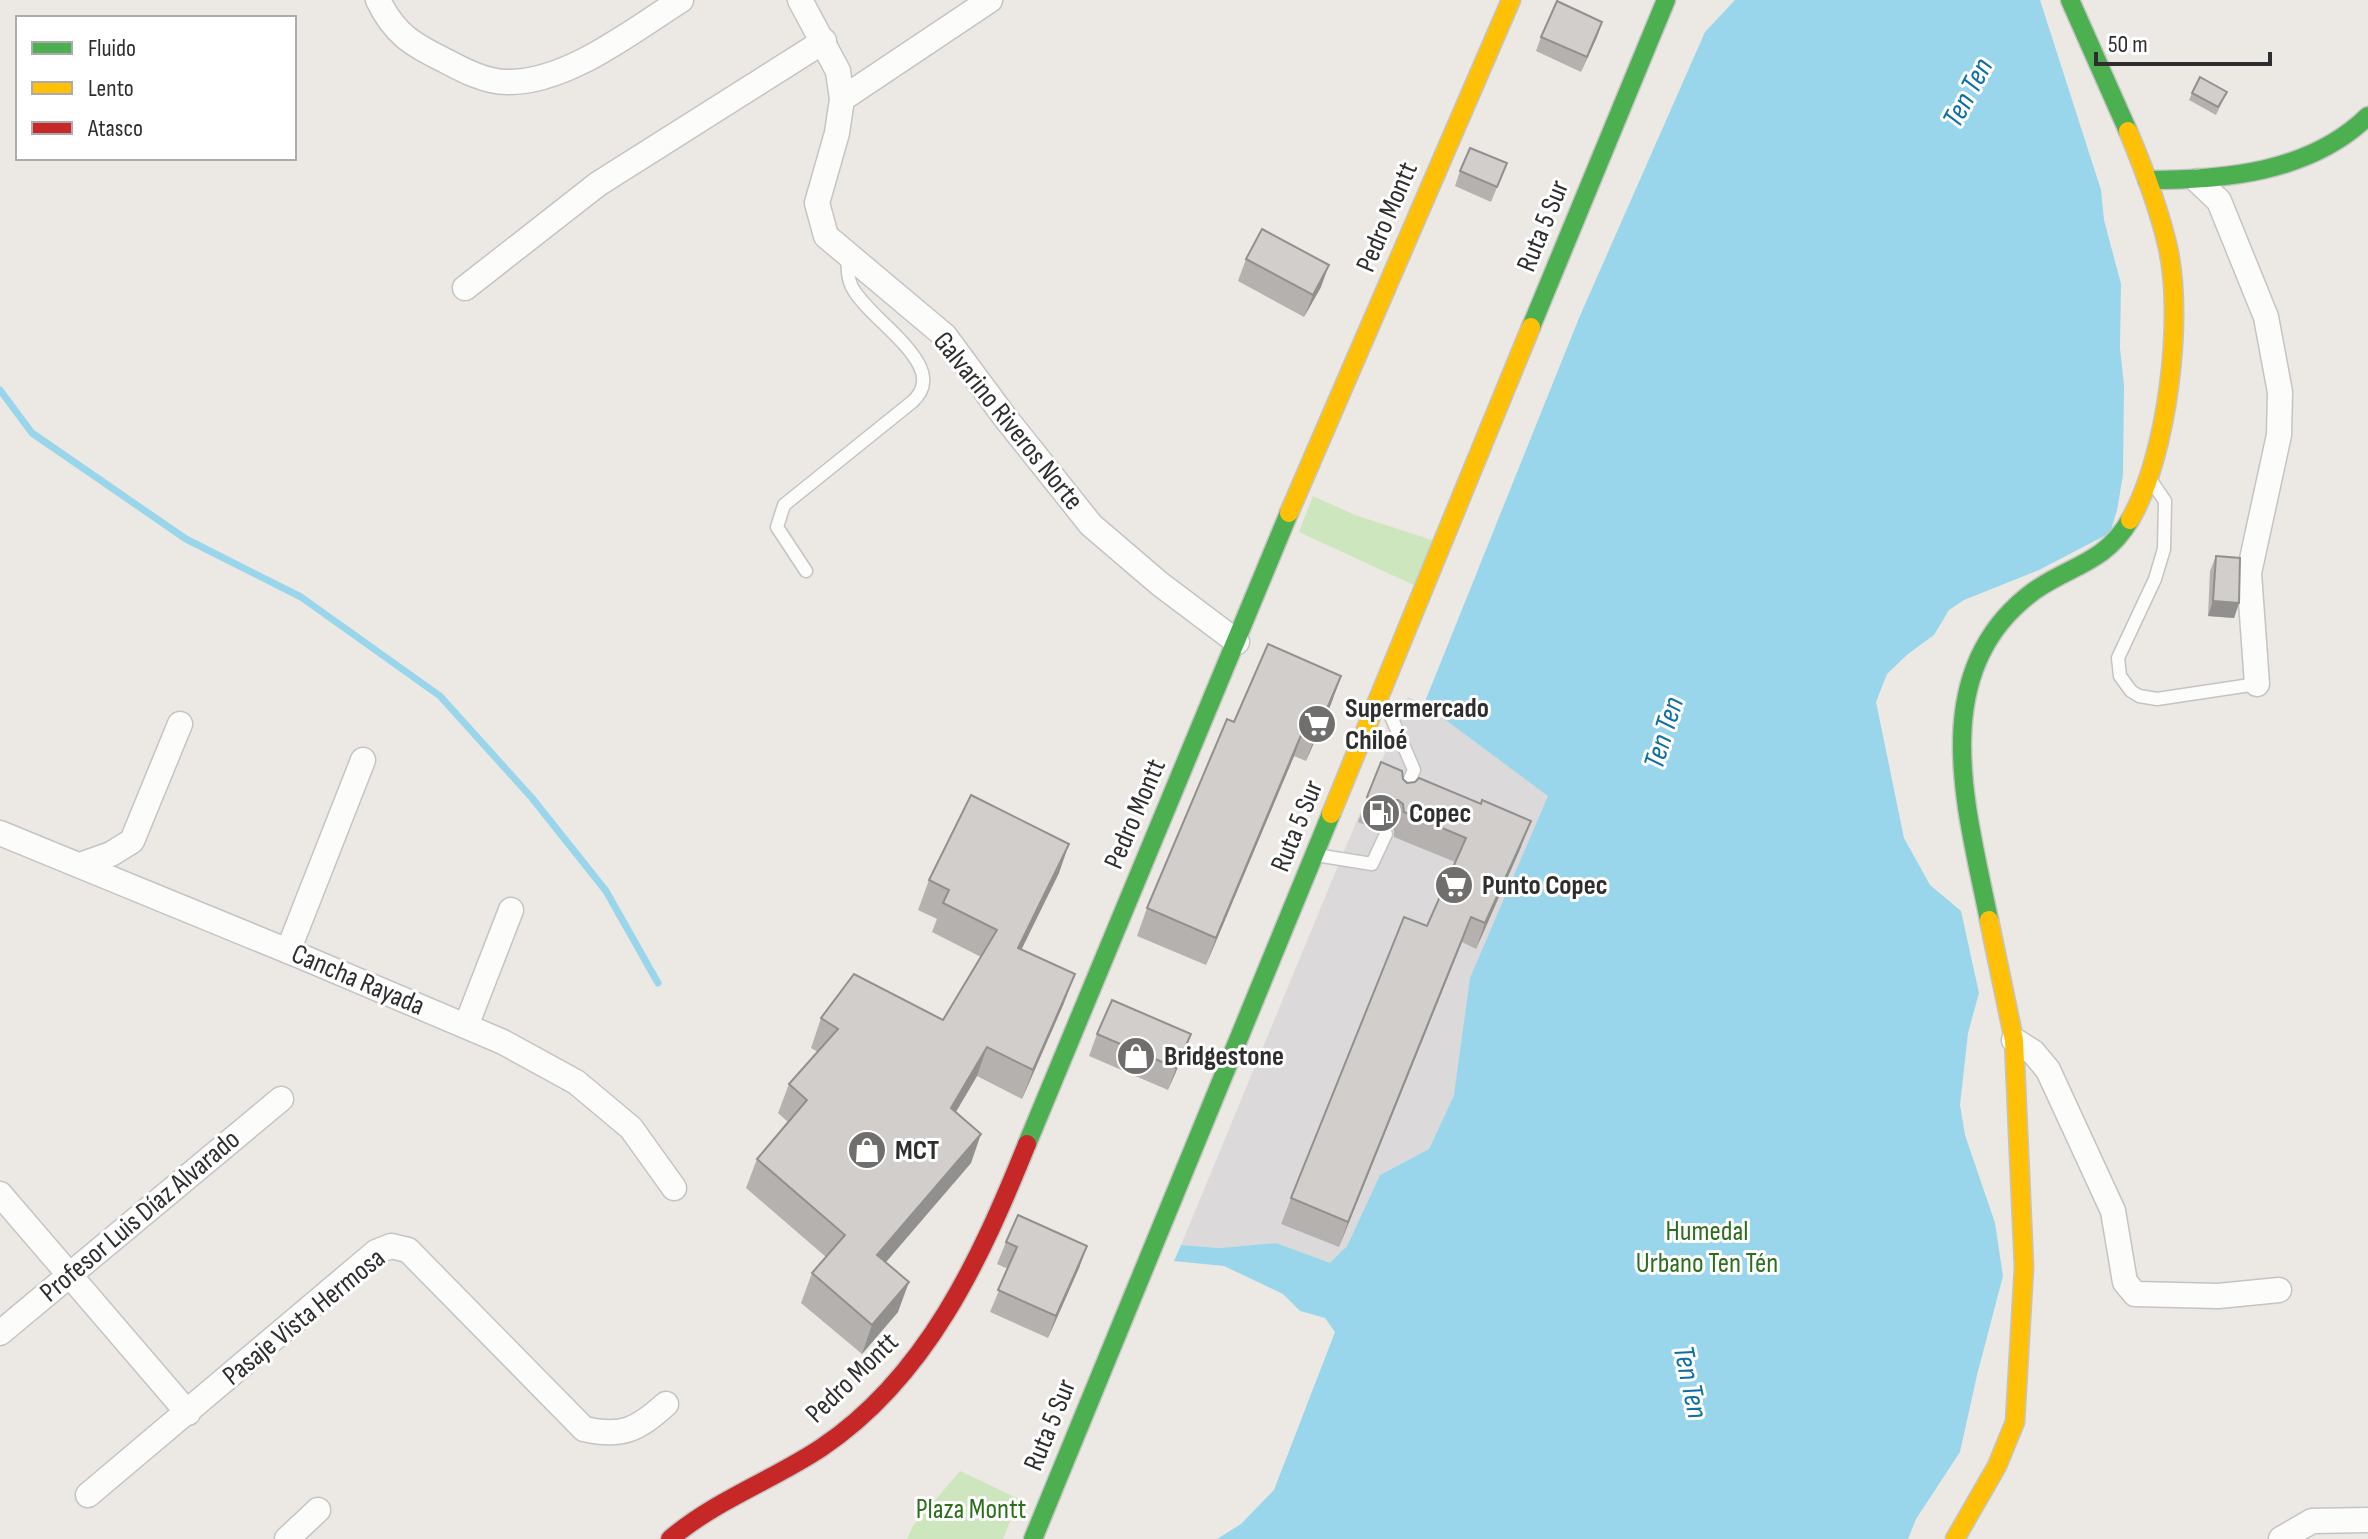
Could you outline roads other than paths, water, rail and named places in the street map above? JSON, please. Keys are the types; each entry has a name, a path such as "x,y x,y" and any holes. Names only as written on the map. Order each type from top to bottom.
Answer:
{"main road":[{"name":"Pedro Montt","path":"670,1539 702,1512 818,1450 846,1429 897,1380 943,1322 982,1254 1295,499 1511,0"},
{"name":"Ruta 5 Sur","path":"1033,1539 1666,0"},
{"path":"1955,1539 1997,1466 2015,1422 2024,1267 2014,1040 1962,786 1960,736 1966,700 1977,666 2002,625 2035,591 2082,567 2116,541 2136,513 2149,480 2167,397 2172,303 2168,250 2147,180 2070,0"},
{"path":"2147,180 2198,181 2261,172 2319,150 2368,116"}],"street":[{"path":"378,0 389,22 406,39 471,74 504,82 529,81 559,72 681,0"},
{"name":"Galvarino Riveros Norte","path":"800,0 838,71 842,99 837,133 817,203 826,236 945,336 1091,525 1160,584 1237,642"},
{"path":"842,99 990,0"},
{"path":"465,288 598,184 824,41"},
{"path":"2198,181 2219,201 2266,317 2280,392 2279,435 2249,573 2257,684"},
{"path":"80,865 111,854 132,841 180,724"},
{"path":"288,951 363,760"},
{"name":"Cancha Rayada","path":"0,833 503,1042 576,1082 631,1128 674,1188"},
{"path":"466,1026 511,910"},
{"path":"2014,1040 2033,1052 2048,1070 2113,1211 2125,1282 2135,1294 2218,1296 2279,1290"},
{"name":"Profesor Luis Díaz Alvarado","path":"0,1333 281,1099"},
{"path":"0,1194 188,1413"},
{"name":"Pasaje Vista Hermosa","path":"88,1495 376,1252 391,1246 408,1250 584,1429 606,1434 623,1432 643,1425 666,1404"},
{"path":"287,1539 318,1510"},
{"path":"2281,1539 2312,1521 2368,1520"}],"lane":[{"path":"806,571 777,527 784,505 917,397 923,384 919,361 865,306 852,287 847,272 848,256"},
{"path":"2149,480 2165,501 2164,549 2155,579 2118,658 2120,676 2139,696 2157,699 2257,684"},
{"path":"1381,695 1414,770 1401,800"},
{"path":"1315,855 1372,864 1386,834"}],"water":[{"name":"Humedal Urbano Ten Tén","path":"1735,0 2040,0 2101,190 2104,220 2121,284 2123,475 2110,533 2039,570 1964,600 1949,610 1934,635 1887,674 1876,702 1904,838 1930,885 1961,911 1979,993 1968,1033 1960,1105 1965,1135 1995,1223 2003,1276 1960,1452 1916,1519 1908,1539 1217,1539 1241,1524 1274,1490 1335,1332 1325,1318 1300,1311 1283,1294 1224,1266 1174,1261 1181,1245 1220,1248 1276,1243 1330,1263 1347,1246 1380,1175 1429,1149 1454,1095 1470,978 1548,796 1424,704 1579,318 1705,32"}],"waterway":[{"path":"0,390 32,433 186,539 301,597 440,696 532,798 606,891 658,983"}],"place":[{"name":"Supermercado Chiloé","path":"1317,724"},
{"name":"Copec","path":"1381,813"},
{"name":"Punto Copec","path":"1454,885"},
{"name":"Bridgestone","path":"1136,1056"},
{"name":"MCT","path":"867,1150"}],"water label":[{"name":"Ten Ten","path":"1968,93"},
{"name":"Ten Ten","path":"1664,733"},
{"name":"Ten Ten","path":"1690,1382"}],"park label":[{"name":"Plaza Montt","path":"971,1509"}]}
